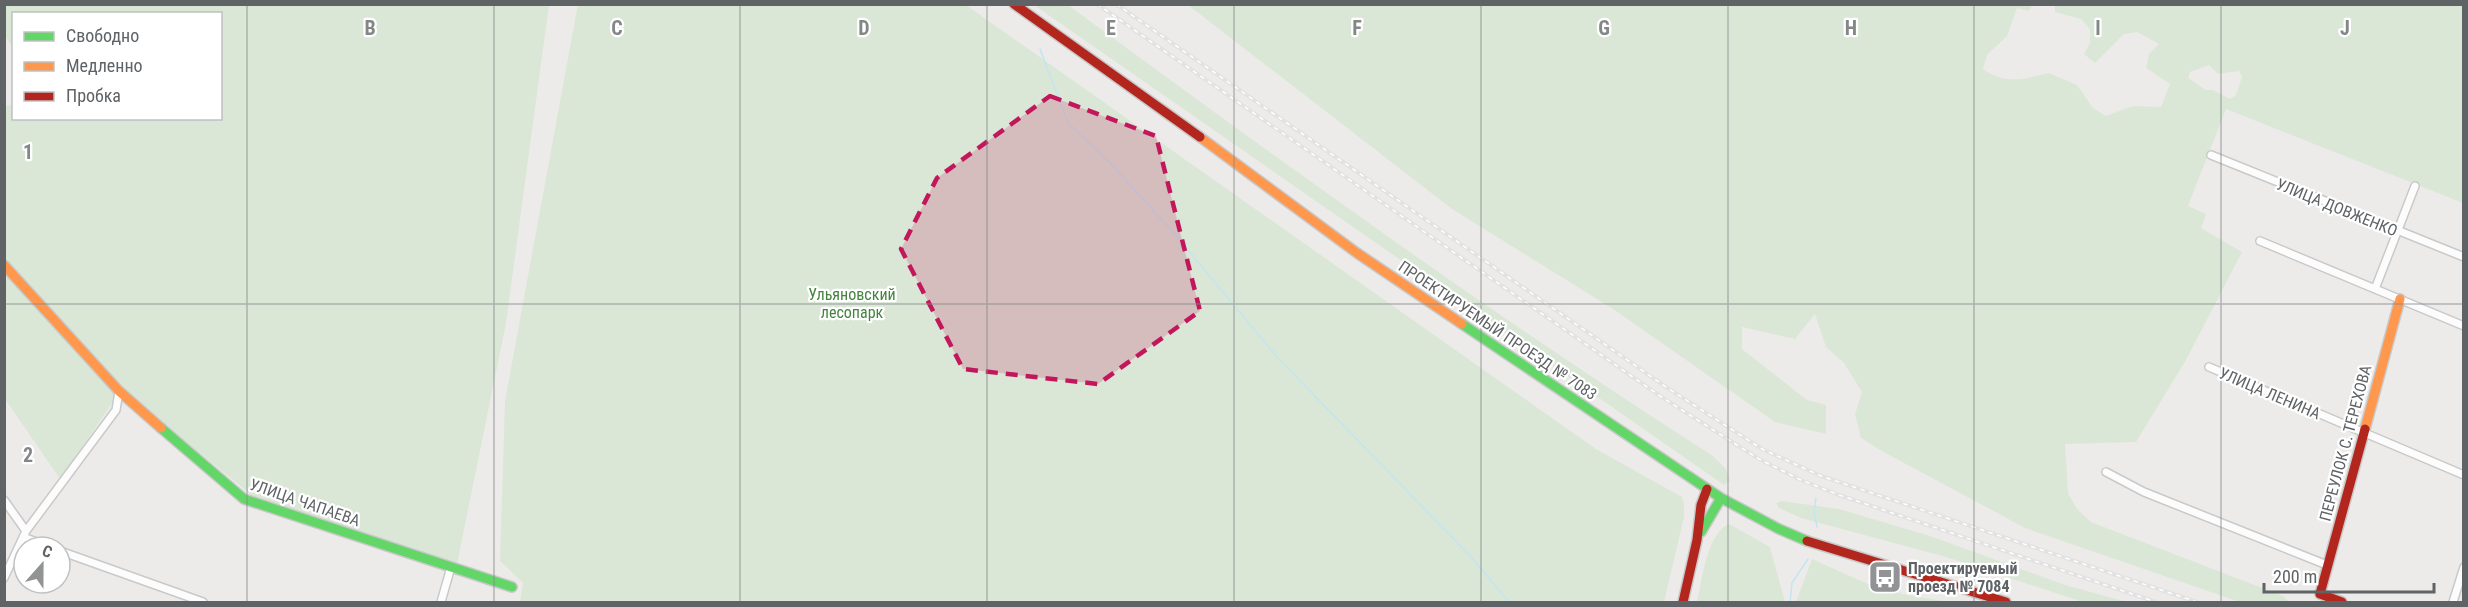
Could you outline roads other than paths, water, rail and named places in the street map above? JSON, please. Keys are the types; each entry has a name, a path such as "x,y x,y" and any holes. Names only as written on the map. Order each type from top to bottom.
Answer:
{"main road":[{"name":"ПРОЕКТИРУЕМЫЙ ПРОЕЗД № 7083","path":"1014,4 1144,95 1357,253 1721,498 1779,529 1808,541 2006,603"},
{"name":"УЛИЦА ЧАПАЕВА","path":"4,265 119,391 244,500 512,587"},
{"name":"ПЕРЕУЛОК С. ТЕРЕХОВА","path":"2342,603 2320,594 2400,299"},
{"path":"1683,603 1697,540 1701,505 1707,489"},
{"path":"1697,540 1708,517 1721,498"}],"street":[{"name":"УЛИЦА ДОВЖЕНКО","path":"2211,155 2463,257"},
{"path":"2374,289 2415,186"},
{"path":"2260,241 2463,326"},
{"name":"УЛИЦА ЛЕНИНА","path":"2209,367 2463,475"},
{"path":"4,578 25,534 116,410 119,391"},
{"path":"2106,472 2145,492 2327,565"},
{"path":"4,500 25,534"},
{"path":"72,555 203,603"},
{"path":"441,603 451,567"},
{"path":"2453,603 2463,567"}],"waterway":[{"path":"1040,49 1068,123 1110,163 1173,232 1278,358 1472,558 1509,602"},
{"path":"1816,498 1814,512 1817,527"},
{"path":"1790,602 1792,583 1808,559"}],"railway":[{"path":"1097,4 1663,398 1759,459 1801,480 1839,495 2156,602"},
{"path":"1116,4 1669,389 1762,449 1821,476 2197,602"}],"place":[{"name":"Проектируемый проезд № 7084","path":"1885,577"}],"park label":[{"name":"Ульяновский лесопарк","path":"852,303"}]}
